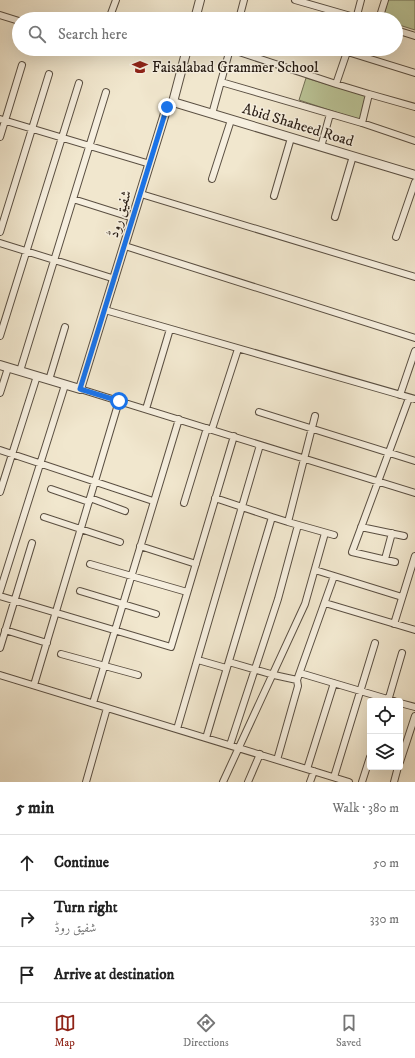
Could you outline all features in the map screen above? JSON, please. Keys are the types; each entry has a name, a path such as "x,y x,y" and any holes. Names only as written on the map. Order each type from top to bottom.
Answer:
{"street":[{"path":"112,12 116,0"},
{"path":"197,12 200,0"},
{"path":"241,12 244,0"},
{"path":"296,0 335,12"},
{"path":"359,12 361,0"},
{"path":"381,12 385,0"},
{"path":"0,15 12,19"},
{"path":"403,32 415,36"},
{"name":"شفیق روڈ","path":"80,389 167,107 173,102 185,56"},
{"path":"212,114 228,56"},
{"path":"251,56 336,84 415,107"},
{"path":"336,84 346,56"},
{"path":"365,56 415,73"},
{"path":"0,137 3,119 22,66"},
{"path":"0,232 49,74"},
{"path":"221,82 362,123 415,141"},
{"path":"0,336 78,83"},
{"path":"20,371 106,92"},
{"path":"362,123 369,94"},
{"name":"Abid Shaheed Road","path":"173,102 415,175"},
{"path":"321,146 330,114"},
{"path":"3,119 150,164"},
{"path":"212,179 231,120"},
{"path":"274,196 291,138"},
{"path":"335,217 353,156"},
{"path":"396,236 415,182"},
{"path":"141,194 415,277"},
{"path":"73,199 133,218"},
{"path":"0,243 115,279"},
{"path":"125,246 415,338"},
{"path":"105,310 412,398 377,481 352,552 395,562"},
{"path":"49,380 65,327"},
{"path":"146,409 170,329"},
{"path":"184,503 238,349"},
{"path":"400,395 415,351"},
{"path":"0,392 4,366 415,493"},
{"path":"0,492 36,376"},
{"path":"0,591 65,385"},
{"path":"34,685 119,401"},
{"path":"259,412 312,430 415,461"},
{"path":"288,522 315,416"},
{"path":"93,703 179,419"},
{"path":"0,596 171,647 234,436"},
{"path":"177,729 260,445"},
{"path":"0,450 153,501"},
{"path":"52,489 125,511"},
{"path":"215,498 288,522 334,535"},
{"path":"44,517 120,542"},
{"path":"206,738 272,517"},
{"path":"230,745 278,599 298,525"},
{"path":"361,527 404,536"},
{"path":"224,782 306,604 325,533"},
{"path":"385,559 392,533"},
{"path":"0,648 32,543"},
{"path":"140,546 196,564"},
{"path":"394,624 415,556"},
{"path":"90,564 187,592"},
{"path":"315,570 402,597"},
{"path":"277,760 298,686 297,680 334,576"},
{"path":"80,591 156,614"},
{"path":"325,603 415,630"},
{"path":"5,630 47,643"},
{"path":"334,777 374,644"},
{"path":"391,698 402,653"},
{"path":"61,654 138,675"},
{"path":"198,660 255,670 297,680"},
{"path":"300,673 383,698"},
{"path":"0,674 348,782"},
{"path":"307,769 334,683"},
{"path":"403,704 415,708"},
{"path":"86,782 107,708"},
{"path":"403,753 415,716"},
{"path":"248,782 260,754"},
{"path":"362,782 367,766"},
{"path":"394,782 397,770"},
{"path":"310,782 314,771"}],"green space":[{"path":"388,0 415,0 415,30 403,26 403,12 385,12"},
{"path":"306,78 366,96 360,120 299,100"}],"place":[{"name":"Faisalabad Grammer School","path":"140,67"}],"route":[{"path":"119,401 80,389 167,107"}]}
